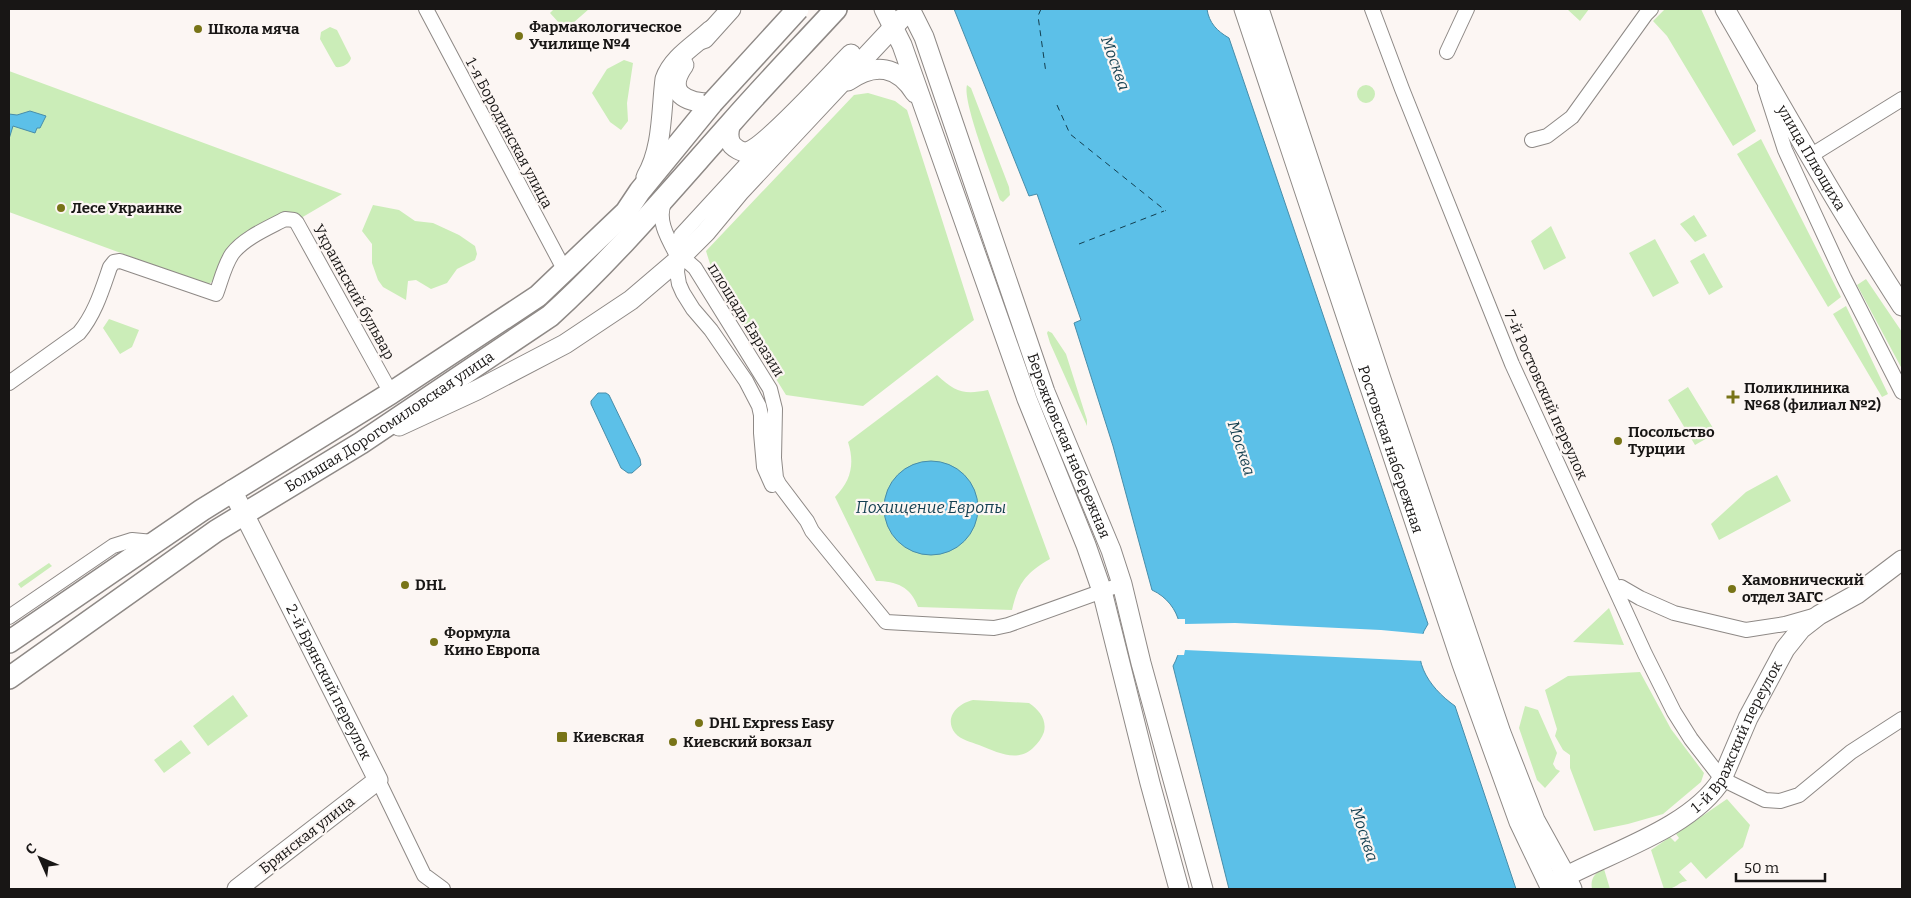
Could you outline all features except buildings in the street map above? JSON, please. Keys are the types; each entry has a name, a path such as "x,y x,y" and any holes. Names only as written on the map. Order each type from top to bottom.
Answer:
{"main road":[{"path":"626,212 655,158 665,79 668,71 731,9"},
{"name":"Большая Дорогомиловская улица","path":"9,642 232,490 391,393 538,296 626,212 640,191 712,103 798,9"},
{"name":"Большая Дорогомиловская улица","path":"9,678 170,563 244,513 361,443 550,316 615,253 731,122 836,9"},
{"path":"731,122 729,136 731,144 746,152 756,148 890,15 910,9"},
{"name":"Бережковская набережная","path":"910,9 924,37 1045,392 1107,541 1122,584 1203,889"},
{"name":"Ростовская набережная","path":"1244,9 1465,672 1520,822 1550,887"},
{"name":"Ростовская набережная","path":"1259,9 1381,379 1501,733 1535,820 1569,882"},
{"name":"улица Плющиха","path":"1725,9 1810,156 1872,260 1902,306"},
{"path":"361,443 477,390 566,344 631,300 679,259 706,232 740,191 830,96 890,15"},
{"name":"Бережковская набережная","path":"890,15 1027,399 1086,545 1102,591 1150,783 1179,889"},
{"path":"711,30 678,72 676,87 686,100 712,103"},
{"path":"830,96 860,74 871,70 888,70 904,79 924,106"},
{"name":"2-й Брянский переулок","path":"232,490 378,780"},
{"name":"1-й Вражский переулок","path":"1550,887 1569,882 1670,825 1698,806 1722,779 1748,718 1785,649 1801,629 1819,615 1857,594 1902,560"},
{"name":"Брянская улица","path":"237,889 378,780"}],"street":[{"name":"1-я Бородинская улица","path":"426,9 565,271"},
{"name":"7-й Ростовский переулок","path":"1372,9 1512,364 1645,654 1674,712 1691,739 1722,779"},
{"path":"1447,52 1468,9"},
{"path":"1532,140 1547,136 1572,117 1651,9"},
{"path":"1758,65 1785,150 1855,300 1902,392"},
{"path":"1810,156 1902,99"},
{"path":"774,132 750,161 681,235 677,272 683,293 693,309 716,337 746,382 759,406 762,415 761,433 764,467 767,477 786,504 804,525 812,531"},
{"name":"площадь Евразии","path":"670,192 663,204 662,220 679,259 686,261 695,268 770,389 775,409 774,458 776,478 779,484 807,521 812,531 886,622 994,628 1017,622 1102,591"},
{"name":"Украинский бульвар","path":"9,384 79,333 97,306 110,267 114,262 120,261 216,294 229,259 238,247 285,219 294,220 391,393"},
{"path":"9,617 113,546 122,542 165,539 173,544 175,554 170,563"},
{"path":"1102,591 1122,584"},
{"path":"1618,593 1621,587 1640,598 1674,613 1746,630 1784,624 1819,615"},
{"path":"1121,669 1122,661 1128,656 1136,657 1142,663"},
{"path":"1722,779 1765,800 1780,801 1798,795 1851,752 1902,719"},
{"name":"2-й Брянский переулок","path":"378,780 424,875 425,889"},
{"name":"2-й Брянский переулок","path":"424,875 443,889"}],"green space":[{"path":"554,9 589,9 573,23 561,25 550,13"},
{"path":"1567,9 1589,9 1580,21"},
{"path":"1665,9 1701,9 1756,131 1733,146 1667,36 1653,21"},
{"path":"330,27 337,30 351,58 343,66 336,67 320,39 321,32"},
{"path":"624,60 633,63 627,103 628,121 621,130 610,122 592,93 607,69"},
{"path":"9,71 342,194 301,218 237,241 216,278 208,285 9,212"},
{"path":"967,85 971,88 1009,187 1010,195 1003,202 1000,200 973,123"},
{"path":"1362,85 1370,85 1375,90 1373,101 1362,103 1357,98 1357,90"},
{"path":"868,93 895,101 907,110 974,320 863,406 786,395 716,283 706,251 854,95"},
{"path":"1761,139 1841,297 1828,307 1737,154"},
{"path":"373,205 399,210 415,221 433,223 459,235 475,246 477,254 475,260 457,269 447,283 431,289 416,280 408,281 406,300 383,287 378,280 372,263 372,244 362,231"},
{"path":"1694,215 1707,236 1695,242 1680,224"},
{"path":"1551,226 1566,258 1544,270 1531,241"},
{"path":"1655,239 1679,283 1653,297 1629,253"},
{"path":"1704,253 1723,287 1709,295 1690,261"},
{"path":"1866,279 1902,332 1902,369 1857,285"},
{"path":"1846,306 1888,394 1882,397 1833,314"},
{"path":"109,319 139,330 132,347 120,354 103,328"},
{"path":"1048,331 1052,333 1066,354 1087,420 1087,426 1050,343"},
{"path":"937,375 960,391 988,390 1050,559 1035,569 1024,580 1017,593 1012,610 918,607 911,594 902,586 890,582 876,581 835,497 845,485 850,472 851,458 848,442"},
{"path":"1688,387 1716,433 1695,445 1668,400"},
{"path":"1777,475 1791,501 1719,540 1711,524 1746,492"},
{"path":"49,563 52,566 21,588 18,584"},
{"path":"1609,608 1624,645 1573,642"},
{"path":"1640,672 1671,729 1704,773 1701,782 1663,814 1594,831 1570,768 1570,755 1563,750 1555,736 1557,729 1545,690 1568,676"},
{"path":"233,695 248,716 208,746 193,726"},
{"path":"973,700 1029,703 1039,712 1043,719 1045,727 1040,740 1027,752 1020,755 1007,755 963,739 955,733 952,727 952,716 963,704"},
{"path":"1525,706 1538,710 1557,753 1553,764 1560,771 1545,788 1537,780 1519,728"},
{"path":"181,740 191,753 164,773 154,760"},
{"path":"1727,799 1750,825 1743,847 1706,879 1691,862 1679,872 1687,881 1672,888 1664,889 1651,850 1670,837 1675,842 1679,838 1676,834"},
{"path":"1604,869 1610,889 1592,889 1594,876"}],"water":[{"name":"Москва","path":"954,9 1207,9 1214,26 1229,38 1428,624 1422,636 1420,659 1429,680 1436,690 1455,706 1516,889 1229,889 1173,666 1178,656 1181,634 1176,613 1162,596 1152,590 1113,446 1074,323 1081,320 1037,194 1029,196"},
{"path":"30,111 46,116 40,128 37,128 35,133 13,126 9,139 9,114 17,115"},
{"path":"598,393 609,395 640,459 641,465 632,473 628,473 621,468 591,404 591,401"},
{"name":"Похищение Европы","path":"931,461 949,465 964,475 974,490 978,508 974,526 964,541 949,551 931,555 913,551 898,541 888,526 884,508 888,490 898,475 913,465"}],"pier":[{"path":"1176,619 1185,619 1185,624 1235,623 1424,634 1425,630 1427,630 1423,638 1422,647 1425,666 1423,666 1423,661 1185,650 1184,655 1176,655 1179,647"}],"ferry route":[{"path":"1041,9 1038,16 1046,73"},
{"path":"1057,105 1070,134 1166,211"},
{"path":"1079,244 1164,211"}],"place":[{"name":"Школа мяча","path":"198,29"},
{"name":"Фармакологическое Училище №4","path":"519,36"},
{"name":"Лесе Украинке","path":"61,208"},
{"name":"Поликлиника №68 (филиал №2)","path":"1733,397"},
{"name":"Посольство Турции","path":"1618,441"},
{"name":"DHL","path":"405,585"},
{"name":"Хамовнический отдел ЗАГС","path":"1732,589"},
{"name":"Формула Кино Европа","path":"434,642"},
{"name":"DHL Express Easy","path":"699,723"},
{"name":"Киевская","path":"562,737"},
{"name":"Киевский вокзал","path":"673,742"}]}
